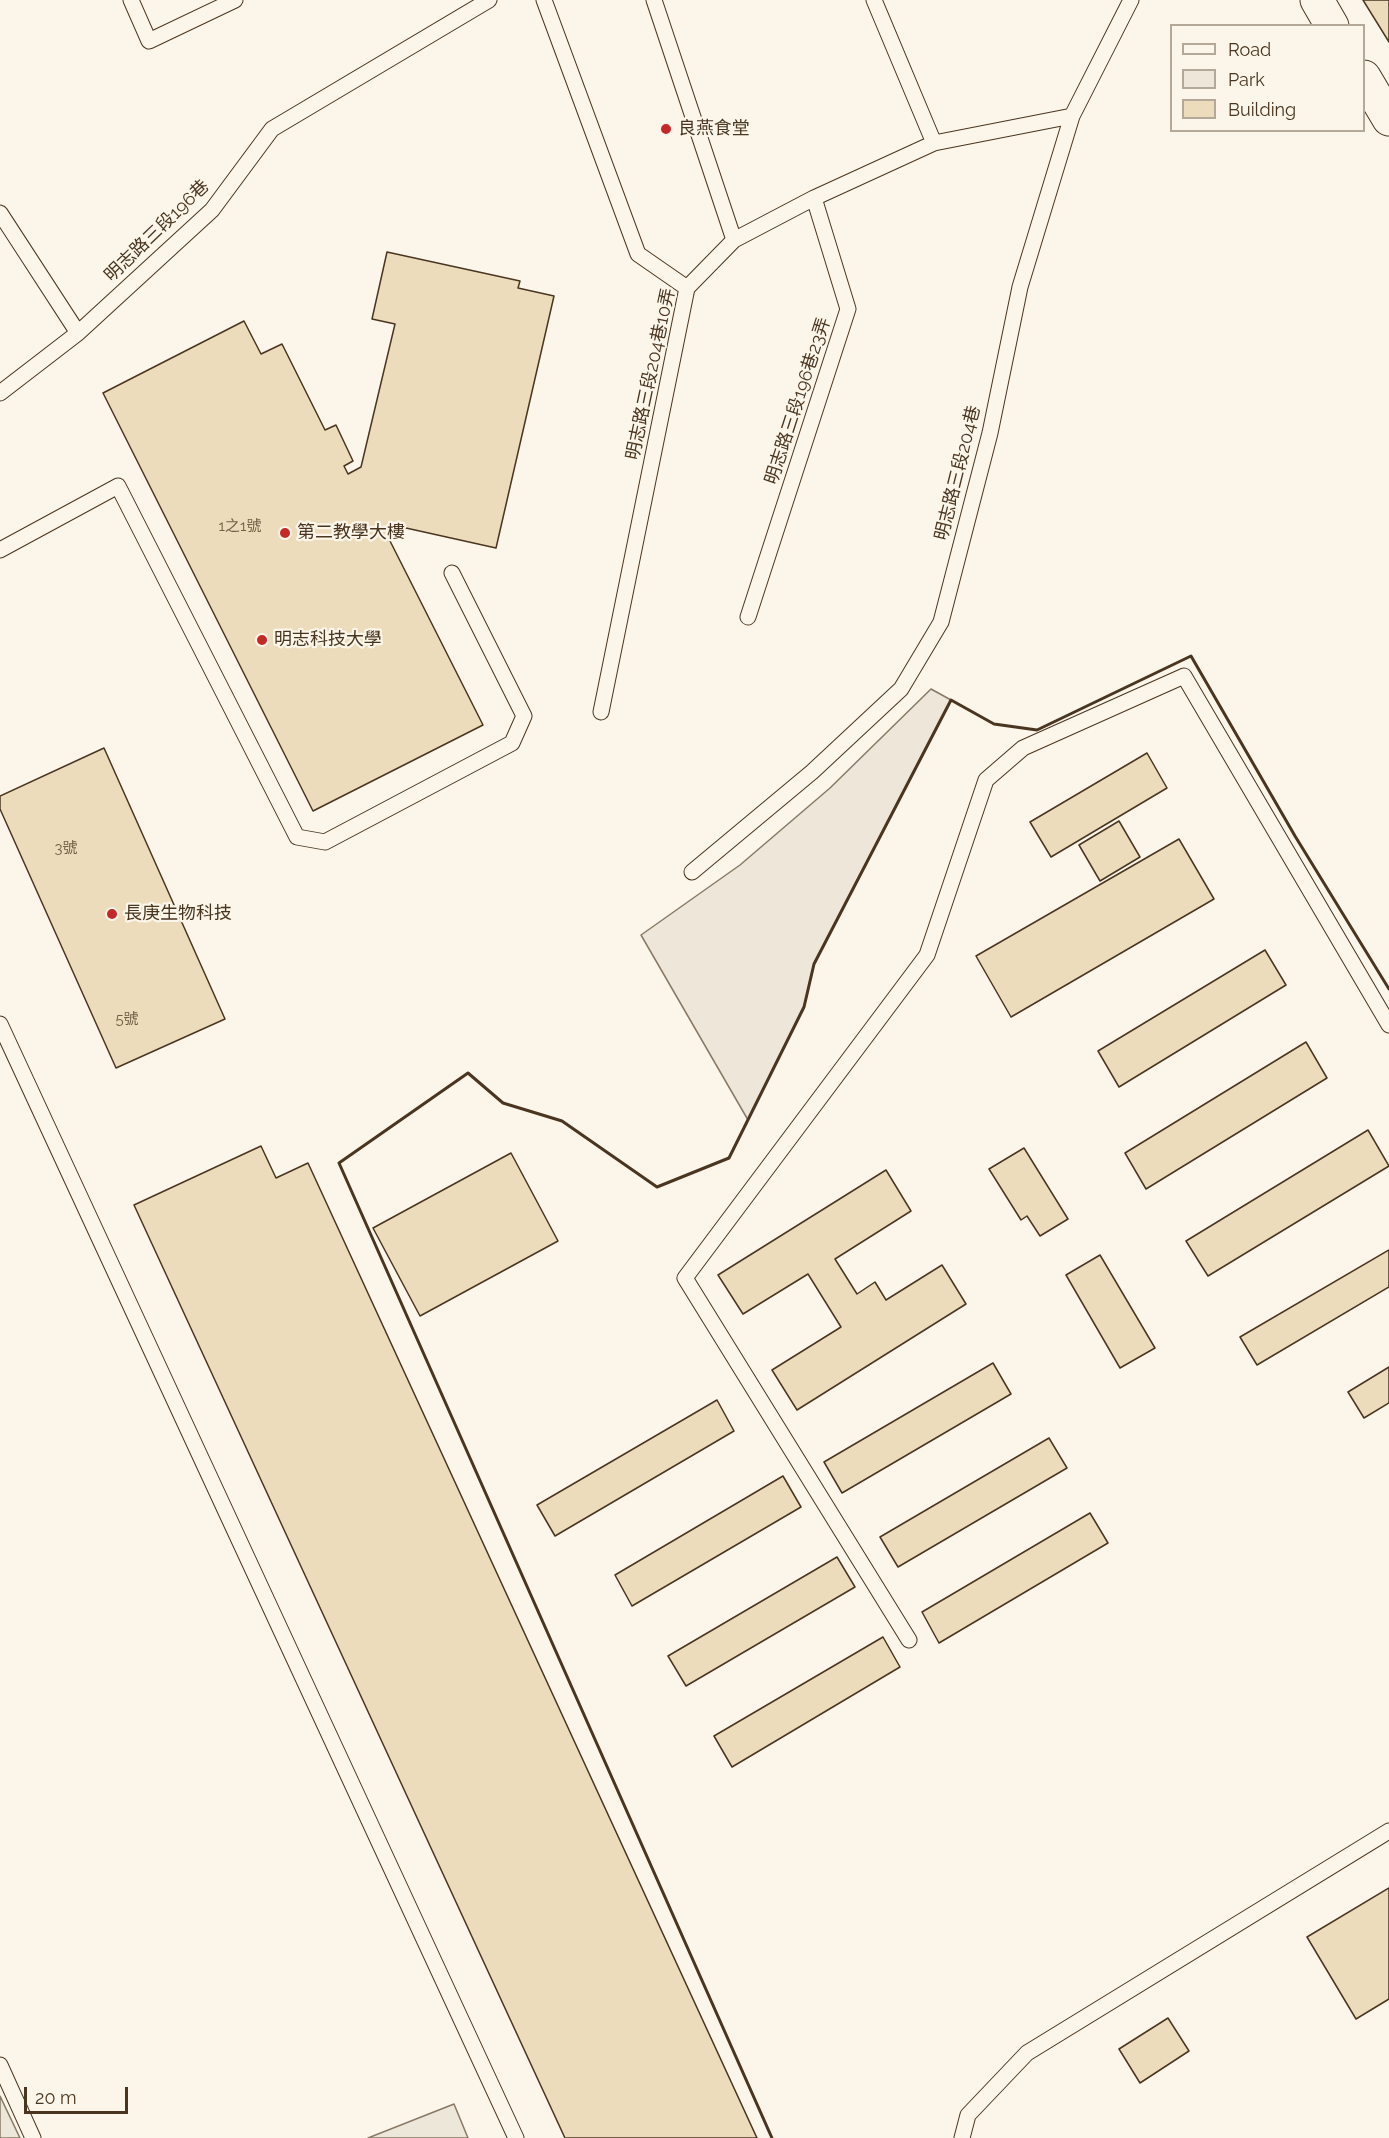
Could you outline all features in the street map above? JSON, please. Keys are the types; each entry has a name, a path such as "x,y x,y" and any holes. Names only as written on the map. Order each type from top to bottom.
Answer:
{"main road":[{"path":"1317,0 1331,24"},
{"path":"1365,79 1389,119"}],"lane":[{"path":"131,0 149,40 235,0"},
{"name":"明志路三段196巷","path":"0,393 78,333 212,210 272,129 489,0"},
{"path":"544,0 638,254 687,288"},
{"path":"654,0 734,240"},
{"path":"874,0 934,143"},
{"name":"明志路三段204巷","path":"692,872 812,772 901,689 941,622 990,433 1020,287 1071,116 1131,0"},
{"name":"明志路三段204巷10弄","path":"602,712 687,288 734,240 814,198 934,143 1071,116"},
{"name":"明志路三段196巷23弄","path":"748,617 848,309 814,198"},
{"path":"0,213 78,333"},
{"path":"0,550 118,486 297,837 325,843 512,743 524,716 452,573"},
{"path":"909,1640 685,1278 927,956 986,780 1023,748 1126,704 1184,676 1389,1024"},
{"path":"0,1024 516,2138"},
{"path":"962,2138 968,2115 1028,2053 1389,1831"},
{"path":"0,2065 33,2138"}],"green space":[{"path":"931,689 951,700 814,964 804,1007 748,1120 641,935 740,865 830,788"}],"shaded area":[{"path":"0,2096 20,2138 0,2138"},
{"path":"454,2104 468,2138 368,2138"}],"building":[{"path":"1363,0 1389,0 1389,42"},
{"name":"第二教學大樓","path":"387,252 520,281 518,288 554,296 496,548 406,528 388,537 483,725 313,811 103,393 244,321 261,354 282,344 325,430 336,425 353,461 344,466 348,474 361,467 395,324 372,319"},
{"name":"長庚生物科技","path":"104,748 225,1019 116,1068 0,809 0,796"},
{"path":"1147,753 1167,788 1051,857 1030,822"},
{"path":"1119,821 1140,857 1100,881 1079,845"},
{"path":"1179,839 1214,899 1011,1017 976,956"},
{"path":"1265,950 1286,985 1119,1087 1098,1051"},
{"path":"1306,1042 1327,1078 1146,1189 1125,1153"},
{"path":"1368,1130 1389,1166 1208,1276 1186,1241"},
{"path":"261,1146 276,1178 308,1163 757,2138 565,2138 134,1205"},
{"path":"1024,1148 1068,1219 1040,1236 1027,1216 1021,1220 989,1169"},
{"path":"511,1153 558,1241 420,1316 373,1228"},
{"path":"886,1170 911,1211 835,1259 857,1294 875,1282 886,1300 942,1265 966,1304 797,1410 772,1370 841,1327 808,1274 743,1314 718,1275"},
{"path":"1389,1250 1389,1287 1257,1365 1240,1337"},
{"path":"1100,1255 1155,1348 1120,1368 1066,1275"},
{"path":"993,1363 1011,1394 842,1493 824,1462"},
{"path":"1389,1367 1389,1403 1364,1418 1348,1392"},
{"path":"717,1400 734,1431 555,1536 537,1505"},
{"path":"1049,1438 1067,1468 898,1567 880,1537"},
{"path":"783,1476 801,1507 632,1606 615,1575"},
{"path":"1090,1513 1108,1543 939,1643 922,1612"},
{"path":"837,1557 855,1587 686,1686 668,1656"},
{"path":"883,1637 900,1667 732,1767 714,1736"},
{"path":"1389,1888 1389,1999 1356,2019 1307,1937"},
{"path":"1168,2018 1189,2051 1140,2083 1119,2049"}],"wall":[{"path":"772,2138 339,1163 468,1073 503,1103 562,1121 657,1187 729,1158 804,1007 814,964 951,700 994,724 1037,730 1191,656 1295,836 1389,989"}],"place":[{"name":"良燕食堂","path":"666,129"},
{"name":"第二教學大樓","path":"285,533"},
{"name":"明志科技大學","path":"262,640"},
{"name":"長庚生物科技","path":"112,914"}]}
